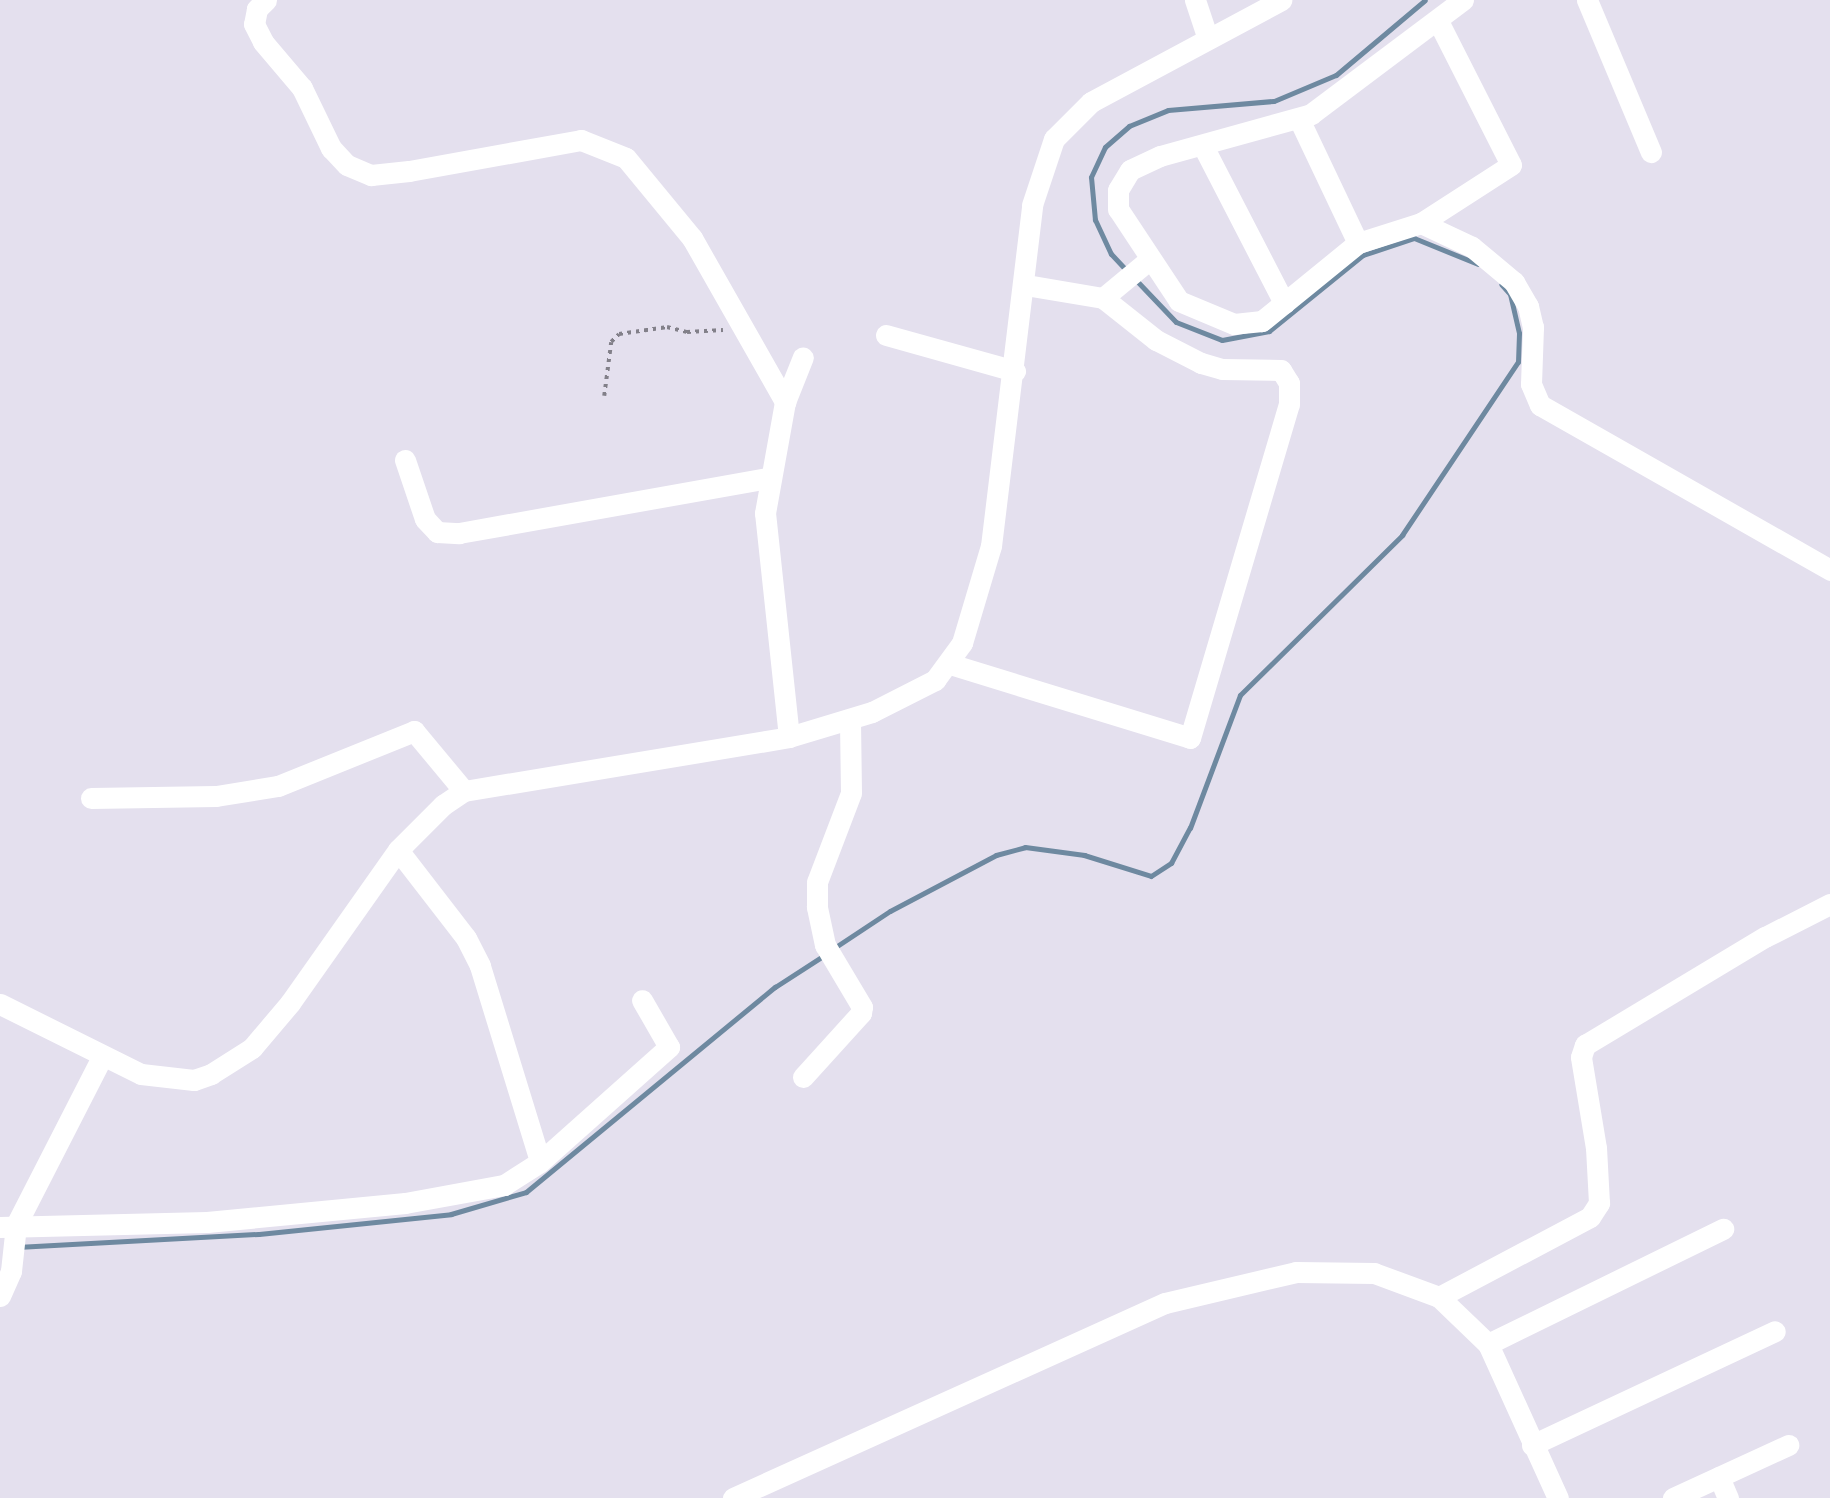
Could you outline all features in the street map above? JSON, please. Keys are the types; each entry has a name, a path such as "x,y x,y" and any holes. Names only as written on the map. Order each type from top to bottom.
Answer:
{"street":[{"path":"265,0 257,9 254,24 258,33 302,88 331,148 347,165 371,175 581,140 607,147 626,158 664,199 692,238 785,402"},
{"path":"1195,0 1208,39"},
{"path":"0,1004 102,1057 141,1074 184,1079 211,1074 252,1048 290,1003 398,850 443,805 464,791 789,737 850,720 916,694 950,664 972,616 991,547 1015,371 1032,205 1054,138 1091,102 1281,0"},
{"path":"1438,20 1511,162 1422,223 1358,243 1262,321 1234,324 1216,320 1179,301 1149,260 1118,209 1122,180 1141,163 1299,119 1347,90 1463,0"},
{"path":"1587,0 1651,152"},
{"path":"1299,119 1358,243"},
{"path":"1203,146 1284,303"},
{"path":"1422,223 1472,247 1514,282 1528,306 1533,327 1531,384 1539,405 1830,570"},
{"path":"1106,295 1149,260"},
{"path":"950,664 1185,738 1195,731 1289,404 1289,383 1281,370 1222,369 1200,363 1156,340 1106,295 1025,285"},
{"path":"886,335 1015,371"},
{"path":"789,737 766,549 769,478 785,402 803,357"},
{"path":"405,460 425,519 437,532 459,533 769,478"},
{"path":"803,1077 861,1013 858,999 825,945 817,882 844,822 851,793 850,720"},
{"path":"91,798 216,796 278,786 414,731 464,791"},
{"path":"398,850 466,938 481,966 540,1161"},
{"path":"1439,1297 1590,1217 1599,1203 1596,1148 1581,1057 1585,1045 1765,937 1830,904"},
{"path":"10,1229 207,1222 405,1203 504,1185 540,1161 669,1047 642,1000"},
{"path":"0,1296 11,1271 10,1229 102,1057"},
{"path":"1488,1344 1723,1229"},
{"path":"733,1498 1181,1297 1296,1272 1374,1273 1439,1297 1488,1344 1558,1498"},
{"path":"1532,1445 1775,1331"},
{"path":"1673,1498 1788,1445"},
{"path":"1719,1476 1728,1498"}],"path":[{"path":"604,396 611,342 619,334 667,327 716,332 742,324"}],"waterway":[{"path":"1128,272 1111,254 1095,220 1091,177 1105,147 1129,126 1168,110 1274,101 1336,75 1425,0"},
{"path":"1135,279 1176,322 1222,340 1269,331 1363,255 1414,238 1478,264"},
{"path":"834,948 890,911 996,855 1025,847 1084,855 1151,876 1171,863 1190,828 1240,695 1402,535 1518,362 1519,333 1510,294 1501,284"},
{"path":"17,1247 259,1234 451,1214 526,1192 775,987 826,954"}]}
